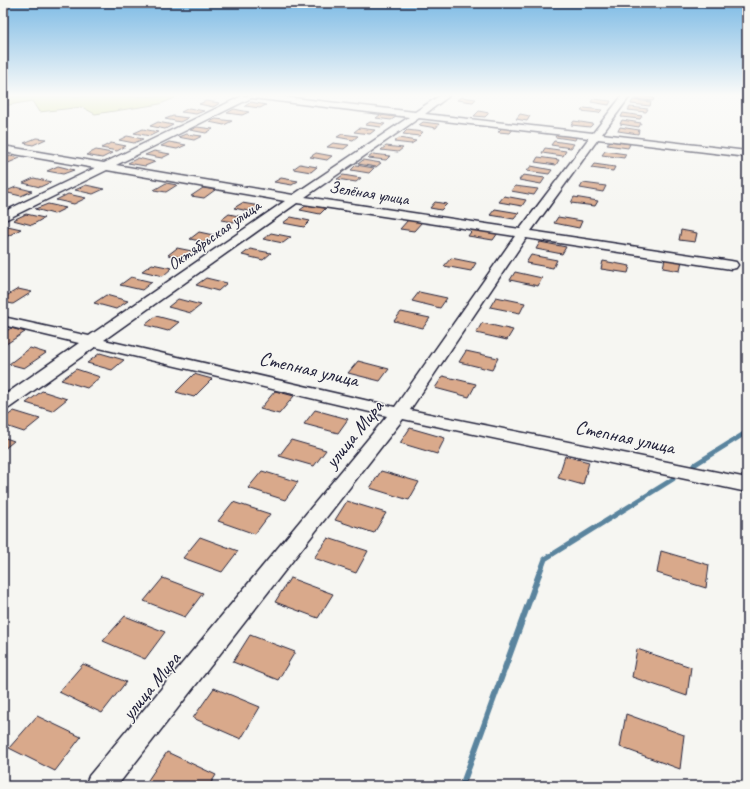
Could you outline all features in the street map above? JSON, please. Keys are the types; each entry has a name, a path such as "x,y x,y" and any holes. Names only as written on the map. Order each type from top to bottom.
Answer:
{"street":[{"path":"3,217 175,133"},
{"name":"Октябрьская улица","path":"3,404 392,133"},
{"path":"568,133 747,154"},
{"name":"улица Мира","path":"99,786 399,413 523,233 597,133"},
{"name":"Зелёная улица","path":"3,149 295,199 732,265"},
{"name":"Степная улица","path":"3,320 399,413 747,485"}],"building":[{"path":"134,133 156,133 150,136"},
{"path":"404,133 422,133 419,136 403,134"},
{"path":"558,133 577,136 575,140 555,137"},
{"path":"186,134 202,136 194,140 178,137"},
{"path":"342,134 358,136 353,140 337,137"},
{"path":"127,136 143,139 134,143 119,140"},
{"path":"36,138 46,139 33,145 24,143"},
{"path":"399,138 416,141 411,144 394,142"},
{"path":"554,141 574,144 571,148 551,145"},
{"path":"610,141 630,144 628,148 607,145"},
{"path":"169,142 186,145 177,149 161,146"},
{"path":"111,143 126,146 117,151 101,148"},
{"path":"333,143 349,145 344,149 327,147"},
{"path":"386,146 403,148 398,152 381,150"},
{"path":"545,148 566,151 563,156 542,153"},
{"path":"96,150 112,153 102,158 86,155"},
{"path":"154,151 170,154 162,158 145,155"},
{"path":"605,151 626,154 624,158 602,155"},
{"path":"316,153 332,156 327,160 310,157"},
{"path":"373,154 390,156 386,160 368,158"},
{"path":"10,156 20,158 3,164 3,159"},
{"path":"538,157 559,160 556,165 535,162"},
{"path":"138,158 155,162 145,166 128,163"},
{"path":"363,160 381,163 376,167 358,164"},
{"path":"300,164 317,167 311,172 293,169"},
{"path":"594,164 615,167 613,171 591,168"},
{"path":"356,165 374,168 369,173 351,170"},
{"path":"58,166 74,170 63,174 47,171"},
{"path":"531,166 552,170 549,174 527,171"},
{"path":"343,175 361,178 356,182 337,179"},
{"path":"523,175 545,178 541,184 519,180"},
{"path":"34,178 51,182 40,187 23,183"},
{"path":"281,178 298,181 292,185 274,182"},
{"path":"166,183 177,185 166,192 154,190"},
{"path":"583,183 606,186 603,192 580,188"},
{"path":"86,185 104,189 93,194 75,190"},
{"path":"515,186 538,189 534,195 511,191"},
{"path":"16,187 32,191 21,196 4,192"},
{"path":"203,188 215,190 204,198 191,196"},
{"path":"68,194 86,198 74,204 56,200"},
{"path":"504,196 526,200 522,206 499,202"},
{"path":"574,197 598,201 595,206 571,203"},
{"path":"435,202 447,204 441,210 430,208"},
{"path":"242,203 260,206 253,212 234,208"},
{"path":"48,204 66,208 54,214 35,209"},
{"path":"307,205 326,208 320,214 300,210"},
{"path":"495,209 519,213 514,219 490,215"},
{"path":"26,214 44,218 32,225 13,220"},
{"path":"229,214 248,218 240,223 221,220"},
{"path":"291,217 310,221 304,227 283,223"},
{"path":"558,217 582,221 579,228 554,223"},
{"path":"408,220 422,222 414,231 400,229"},
{"path":"3,225 21,229 8,236 3,235"},
{"path":"473,229 498,233 493,240 468,236"},
{"path":"681,230 697,233 695,242 679,240"},
{"path":"199,232 218,236 210,243 190,239"},
{"path":"271,233 291,237 283,243 263,239"},
{"path":"540,242 566,247 562,254 536,249"},
{"path":"177,248 197,252 188,259 168,255"},
{"path":"250,249 271,253 263,260 242,255"},
{"path":"531,255 557,260 553,268 526,263"},
{"path":"451,258 476,263 471,271 444,266"},
{"path":"665,258 682,260 680,271 663,268"},
{"path":"603,261 630,266 628,273 601,269"},
{"path":"152,264 172,268 163,276 142,271"},
{"path":"515,272 542,278 538,286 510,280"},
{"path":"131,277 152,282 142,290 120,285"},
{"path":"206,278 227,283 218,291 196,285"},
{"path":"18,289 32,292 13,304 3,302 3,298"},
{"path":"419,292 447,298 440,308 412,301"},
{"path":"106,295 128,301 116,309 94,303"},
{"path":"496,297 525,303 520,313 490,307"},
{"path":"178,299 201,305 191,313 168,307"},
{"path":"401,312 430,318 423,328 394,321"},
{"path":"156,316 179,322 168,331 145,325"},
{"path":"482,323 513,330 507,340 476,333"},
{"path":"11,328 25,332 3,346 3,333"},
{"path":"30,348 46,353 24,368 9,364"},
{"path":"466,351 498,358 492,370 459,362"},
{"path":"100,353 124,360 112,370 87,363"},
{"path":"358,361 389,369 380,381 348,373"},
{"path":"76,369 100,377 87,388 61,380"},
{"path":"194,374 212,379 194,397 176,392"},
{"path":"443,376 476,384 469,397 435,388"},
{"path":"42,391 67,399 52,411 26,403"},
{"path":"275,391 294,396 279,414 260,409"},
{"path":"315,410 348,419 338,433 304,424"},
{"path":"14,411 40,419 24,432 3,425 3,419"},
{"path":"410,428 445,438 437,454 400,443"},
{"path":"3,437 14,441 3,450"},
{"path":"291,440 326,450 314,466 279,456"},
{"path":"565,456 589,462 583,485 558,478"},
{"path":"262,471 298,482 285,500 248,488"},
{"path":"381,471 419,482 409,500 370,488"},
{"path":"347,501 386,513 374,533 335,520"},
{"path":"233,502 270,514 255,534 218,521"},
{"path":"200,537 238,551 222,572 183,558"},
{"path":"328,538 368,551 356,573 314,558"},
{"path":"661,551 709,565 706,588 657,573"},
{"path":"163,578 203,593 185,617 144,601"},
{"path":"290,578 333,594 318,618 275,602"},
{"path":"125,616 165,632 145,659 103,641"},
{"path":"250,635 295,652 278,680 233,662"},
{"path":"637,649 691,667 687,696 632,677"},
{"path":"83,664 126,682 102,713 59,692"},
{"path":"214,688 260,707 241,739 193,718"},
{"path":"626,714 684,735 680,769 620,747"},
{"path":"37,716 81,737 55,771 9,748"},
{"path":"167,752 216,775 209,786 144,786"}],"waterway":[{"path":"694,465 747,432"},
{"path":"539,575 545,559 673,479"},
{"path":"462,786 539,574"}]}
